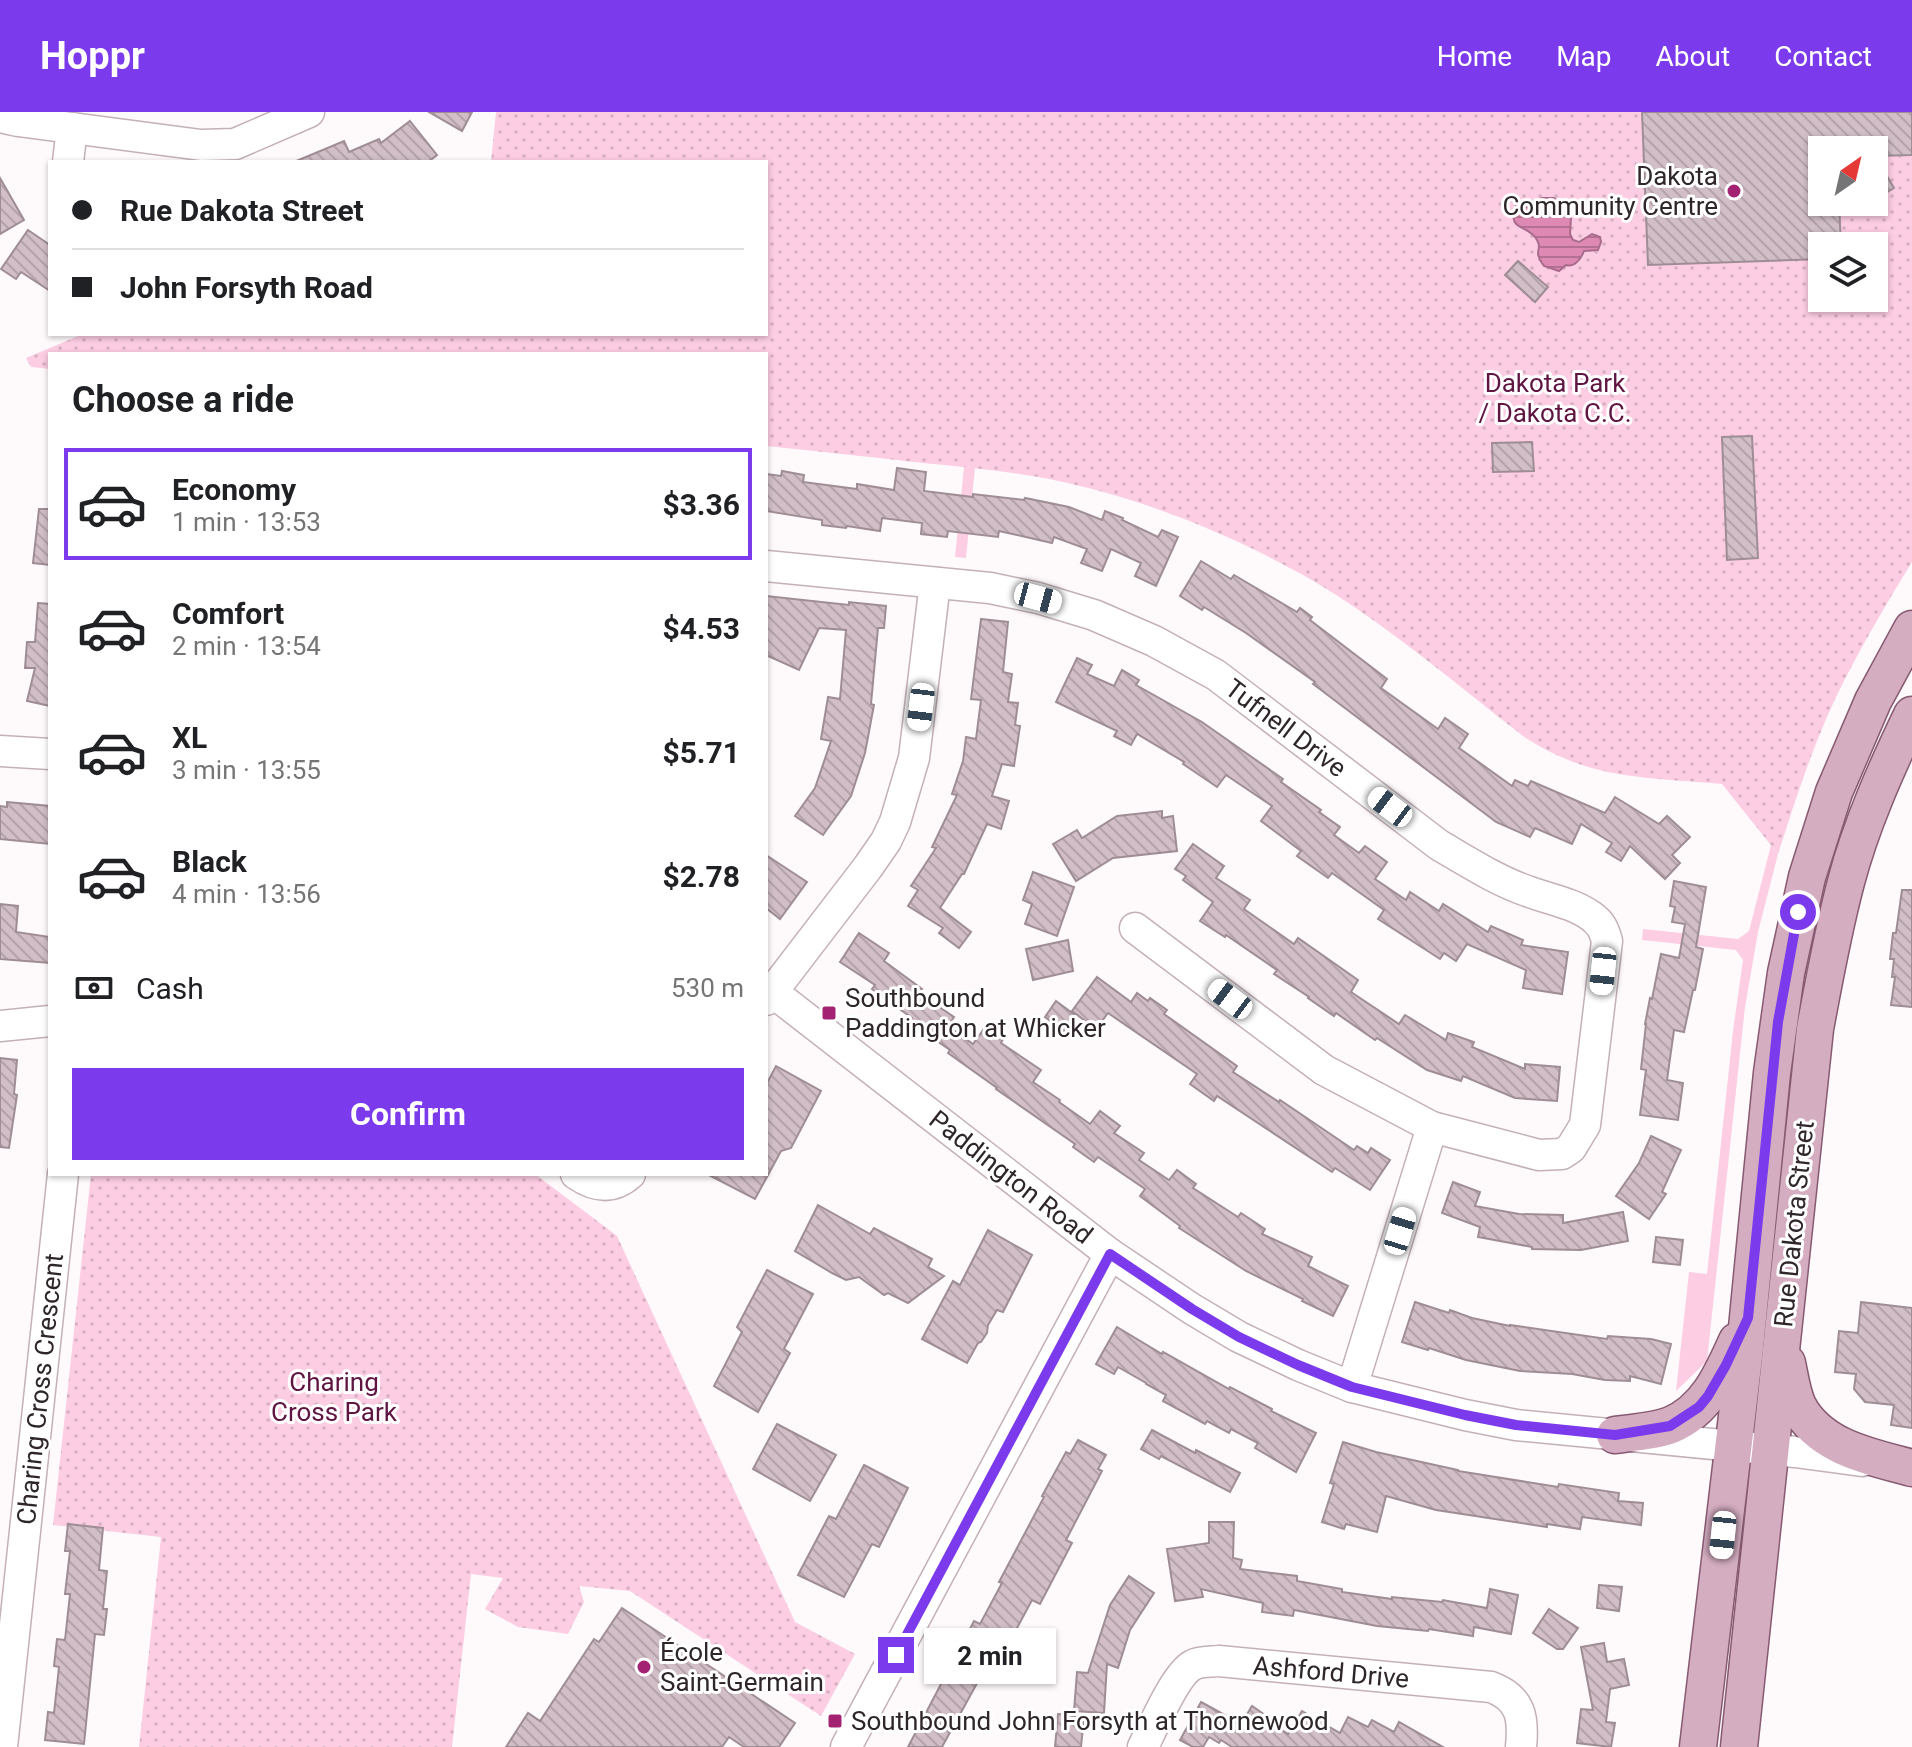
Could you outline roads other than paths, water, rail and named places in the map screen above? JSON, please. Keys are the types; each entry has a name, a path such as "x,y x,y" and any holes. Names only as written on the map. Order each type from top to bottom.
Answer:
{"main road":[{"name":"Rue Dakota Street","path":"1698,1747 1734,1446 1778,1022 1798,912 1819,835 1839,780 1873,701 1912,629"},
{"name":"Rue Dakota Street","path":"1739,1747 1815,1029 1846,880 1877,791 1912,715"},
{"path":"1615,1435 1670,1426 1699,1407 1716,1384 1748,1318"},
{"path":"1782,1340 1797,1403 1817,1429 1842,1446 1912,1468"}],"street":[{"path":"0,117 72,128 111,148 235,144 309,112"},
{"path":"68,160 72,128"},
{"name":"Tufnell Drive","path":"768,566 990,588 1094,615 1154,641 1216,675 1439,845 1477,868 1524,890 1586,912 1600,922 1607,941 1585,1125 1571,1148 1562,1154 1539,1155 1432,1127 1324,1070 1135,928"},
{"path":"768,993 868,867 895,822 914,758 935,583"},
{"path":"0,751 48,754"},
{"name":"Paddington Road","path":"768,993 1110,1254 1239,1337 1298,1365 1352,1387 1516,1425 1795,1452 1912,1468"},
{"path":"0,1026 48,1021"},
{"path":"1352,1387 1432,1127"},
{"name":"Charing Cross Crescent","path":"2,1747 11,1550 63,1176"},
{"path":"580,1176 596,1185 607,1186 617,1184 627,1176"},
{"path":"846,1747 1110,1254"},
{"name":"Ashford Drive","path":"1143,1747 1185,1672 1192,1665 1219,1661 1491,1687 1503,1692 1518,1708 1523,1730 1521,1747"}],"place":[{"name":"Dakota Community Centre","path":"1734,191"},
{"name":"Southbound Paddington at Whicker","path":"829,1013"},
{"name":"École Saint-Germain","path":"644,1667"},
{"name":"Southbound John Forsyth at Thornewood","path":"835,1721"}],"park label":[{"name":"Dakota Park / Dakota C.C.","path":"1555,398"},
{"name":"Charing Cross Park","path":"334,1397"}]}
